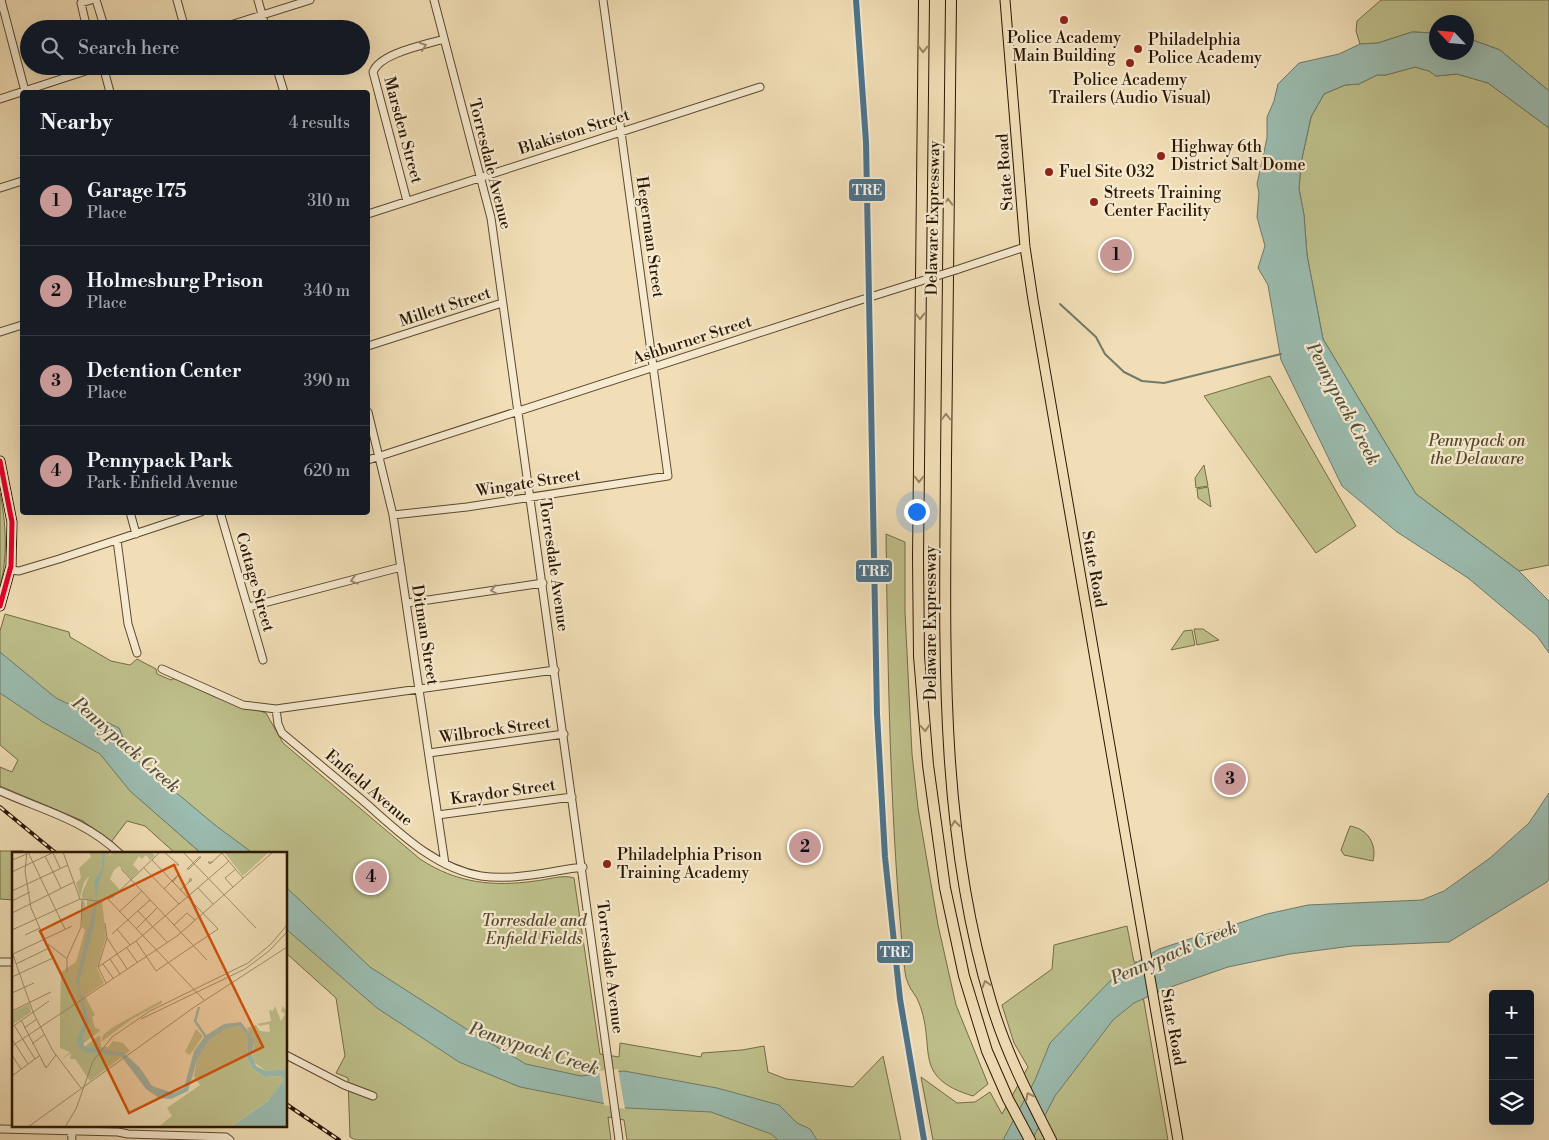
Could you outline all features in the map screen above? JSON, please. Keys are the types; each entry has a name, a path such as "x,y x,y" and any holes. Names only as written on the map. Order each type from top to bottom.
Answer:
{"highway":[{"name":"Delaware Expressway","path":"924,0 920,267 919,656 928,765 945,888 964,976 988,1051 1008,1099 1030,1140"},
{"name":"Delaware Expressway","path":"951,0 945,667 953,804 964,890 981,967 1000,1030 1013,1063 1051,1140"}],"main road":[{"name":"State Road","path":"1005,0 1025,247 1178,1140"},
{"path":"0,461 12,518 10,570 0,606"}],"street":[{"path":"1,0 20,72"},
{"path":"85,20 81,3 91,0"},
{"path":"96,0 102,20"},
{"path":"177,0 183,20"},
{"path":"258,0 264,20"},
{"path":"244,20 310,0"},
{"name":"Torresdale Avenue","path":"434,0 491,218 620,1140"},
{"name":"Hegerman Street","path":"603,0 665,440 667,477"},
{"name":"Marsden Street","path":"407,201 374,78 375,66 382,60 444,39"},
{"path":"21,75 25,90"},
{"path":"28,90 74,75"},
{"path":"105,75 109,90"},
{"path":"279,75 283,90"},
{"name":"Blakiston Street","path":"370,213 480,176 760,87"},
{"path":"0,99 20,93"},
{"path":"0,188 20,182"},
{"name":"Ashburner Street","path":"370,459 1025,247"},
{"name":"Millett Street","path":"370,345 502,303"},
{"path":"0,332 20,326"},
{"name":"Ditman Street","path":"370,421 393,515 408,603 445,864"},
{"name":"Wingate Street","path":"393,515 467,507 530,496 667,477"},
{"path":"131,515 136,534"},
{"path":"10,570 19,571 192,515"},
{"name":"Cottage Street","path":"221,515 263,660"},
{"path":"117,540 128,624 137,653"},
{"path":"249,607 401,567"},
{"path":"408,603 542,583"},
{"path":"162,669 243,705 276,710 555,670"},
{"name":"Enfield Avenue","path":"276,710 278,724 282,733 430,856 445,864 467,873 497,877 583,867"},
{"name":"Wilbrock Street","path":"429,753 564,734"},
{"path":"0,791 78,823 118,852"},
{"name":"Kraydor Street","path":"438,815 572,796"},
{"path":"288,1056 344,1085 373,1096"},
{"path":"118,1132 123,1128"},
{"path":"0,1129 71,1129 118,1132 151,1138 230,1140"},
{"path":"71,1129 72,1140"}],"green space":[{"path":"1381,0 1549,0 1549,91 1500,50 1474,41 1474,15 1429,15 1429,33 1412,32 1378,43 1360,44 1356,31 1357,21"},
{"name":"Pennypack on the Delaware","path":"1415,67 1429,71 1436,76 1457,74 1488,83 1549,128 1549,565 1519,571 1416,494 1323,339 1307,255 1304,215 1299,189 1301,163 1311,117 1324,94 1345,85 1359,84 1377,75 1386,75"},
{"path":"1270,376 1356,526 1316,553 1204,396"},
{"path":"1204,465 1208,486 1196,488 1195,478"},
{"path":"1208,487 1211,507 1198,498 1197,489"},
{"path":"0,493 4,516 5,540 3,575 0,586"},
{"path":"886,534 905,542 905,612 912,754 918,808 938,925 956,1005 988,1084 973,1096 953,1088 941,1080 933,1070 929,1059 924,1019 918,1000 909,986 905,974 899,910 893,803"},
{"name":"Torresdale and Enfield Fields","path":"5,614 69,632 70,637 111,661 130,665 137,659 156,669 157,674 171,680 175,678 215,697 266,713 283,743 420,859 447,873 461,878 490,883 519,883 560,877 574,878 600,1054 619,1057 620,1043 701,1057 702,1053 742,1050 764,1046 768,1072 786,1079 853,1087 883,1056 901,1140 627,1140 624,1120 608,1117 611,1140 356,1140 350,1137 348,1078 336,1073 345,1056 336,998 288,955 288,852 204,852 142,801 200,852 174,852 145,826 127,821 111,842 83,821 0,786 0,767 12,772 18,760 0,745 0,631"},
{"path":"1194,629 1203,629 1219,640 1197,645"},
{"path":"1192,630 1195,645 1171,650 1184,631"},
{"path":"1350,826 1362,830 1370,838 1374,849 1373,861 1344,855 1341,850"},
{"path":"0,851 23,851 25,852 12,852 12,900 0,899"},
{"path":"1127,926 1134,962 1137,962 1168,1140 933,1140 921,1077 957,1103 975,1102 990,1092 1002,1114 1028,1067 1014,1043 1002,1005 1052,969 1054,945"}],"water":[{"name":"Pennypack Creek","path":"1412,32 1429,33 1429,60 1474,60 1474,41 1500,50 1549,91 1549,128 1488,83 1457,74 1436,76 1429,71 1415,67 1386,75 1377,75 1359,84 1345,85 1324,94 1311,117 1301,163 1299,189 1304,215 1307,255 1323,339 1416,494 1519,571 1549,601 1549,653 1537,636 1468,578 1397,532 1342,486 1281,360 1268,285 1258,268 1265,246 1257,217 1259,193 1257,184 1267,138 1267,117 1274,101 1278,84 1299,63 1339,54 1360,44 1378,43"},
{"name":"Pennypack Creek","path":"0,652 56,698 119,728 130,754 215,825 251,852 200,852 130,791 100,754 43,722 0,693"},
{"name":"Pennypack Creek","path":"1549,793 1549,878 1547,882 1449,942 1352,946 1290,954 1228,967 1165,989 1134,1003 1113,1020 1055,1096 1032,1140 1003,1140 1035,1080 1050,1043 1111,980 1134,964 1159,949 1267,914 1308,905 1422,900 1444,891 1490,858 1529,823"},
{"path":"288,889 370,967 468,1030 526,1064 581,1076 624,1071 717,1088 779,1105 797,1123 810,1129 817,1140 778,1140 771,1134 711,1112 627,1108 520,1087 459,1062 377,1008 288,931"}],"pier":[{"path":"618,1069 625,1109 604,1105 599,1071"}],"waterway":[{"path":"1060,304 1096,337 1105,354 1124,372 1142,381 1164,383 1281,354"}],"railway":[{"path":"0,807 55,852"},
{"path":"288,1105 339,1140"}],"transit line":[{"name":"TRE","path":"856,0 866,142 877,714 885,857 900,999 924,1140"},
{"path":"0,461 12,522 11,566 0,606"}],"place":[{"name":"Police Academy Main Building","path":"1064,20"},
{"name":"Philadelphia Police Academy","path":"1138,49"},
{"name":"Police Academy Trailers (Audio Visual)","path":"1130,63"},
{"name":"Highway 6th District Salt Dome","path":"1161,156"},
{"name":"Fuel Site 032","path":"1049,172"},
{"name":"Streets Training Center Facility","path":"1094,202"},
{"name":"Garage 175","path":"1116,255"},
{"name":"Detention Center","path":"1230,779"},
{"name":"Holmesburg Prison","path":"805,847"},
{"name":"Philadelphia Prison Training Academy","path":"607,864"},
{"name":"Pennypack Park","path":"371,877"}]}
